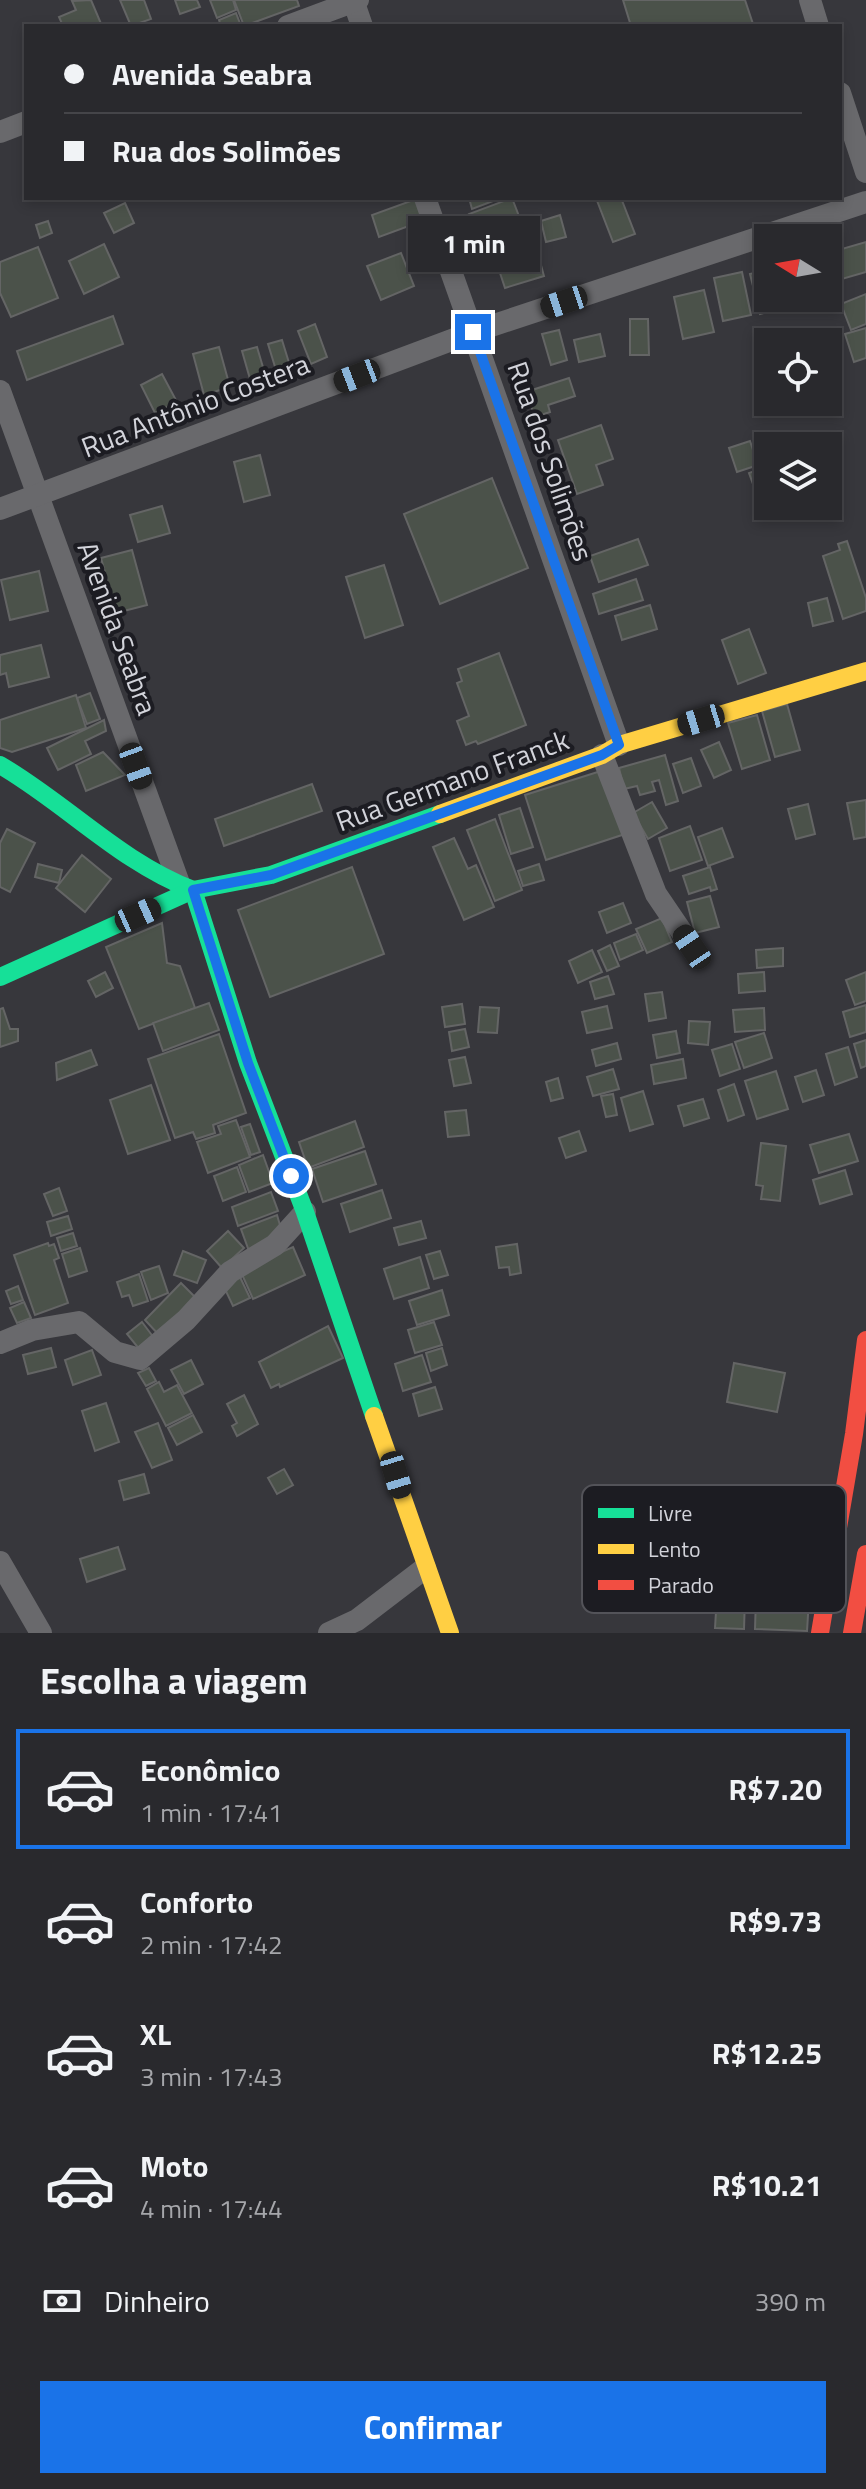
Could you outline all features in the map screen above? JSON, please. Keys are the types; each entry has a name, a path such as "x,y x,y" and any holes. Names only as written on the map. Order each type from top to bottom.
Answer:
{"street":[{"path":"810,0 817,24"},
{"path":"293,24 355,1 361,24"},
{"path":"842,99 866,172"},
{"path":"0,132 24,123"},
{"name":"Rua dos Solimões","path":"426,200 473,332 656,894 692,947"},
{"name":"Rua Antônio Costera","path":"0,509 473,332 866,202"},
{"name":"Avenida Seabra","path":"0,391 305,1212 425,1568 450,1633"},
{"name":"Rua Germano Franck","path":"0,977 186,888 271,875 610,750 866,671"},
{"path":"0,765 40,790 140,866 186,888"},
{"path":"0,1343 32,1330 79,1322 115,1352 140,1359 186,1320 230,1272 275,1245 305,1212"},
{"path":"845,1485 866,1340"},
{"path":"852,1633 866,1554"},
{"path":"0,1562 41,1633"},
{"path":"329,1633 357,1620 425,1568"},
{"path":"820,1633 823,1613"}],"building":[{"path":"91,0 101,24 62,24 59,17 76,10 72,1"},
{"path":"120,0 144,0 151,19 130,24"},
{"path":"175,0 197,0 200,7 180,14"},
{"path":"210,0 233,0 236,10 217,18"},
{"path":"234,0 297,0 299,6 243,24"},
{"path":"623,0 745,0 753,24 630,24"},
{"path":"236,13 240,24 220,24 219,20"},
{"path":"420,200 428,219 379,237 372,215"},
{"path":"470,200 496,200 472,209"},
{"path":"513,200 522,224 479,241 469,214"},
{"path":"597,200 622,200 635,234 613,242"},
{"path":"125,203 134,223 114,233 104,213"},
{"path":"560,215 566,237 546,242 541,221"},
{"path":"48,221 52,233 40,238 36,225"},
{"path":"527,230 532,247 497,260 491,243"},
{"path":"866,242 866,272 842,279 842,249"},
{"path":"104,244 119,277 84,294 69,261"},
{"path":"38,247 58,298 11,317 0,293 0,262"},
{"path":"401,253 414,286 381,300 367,266"},
{"path":"539,258 544,276 505,288 499,270"},
{"path":"742,272 751,315 723,321 714,278"},
{"path":"704,290 714,332 683,339 674,297"},
{"path":"866,294 866,324 851,330 842,304"},
{"path":"113,316 123,344 27,380 17,351"},
{"path":"630,319 648,319 649,355 630,355"},
{"path":"315,324 327,357 311,364 298,331"},
{"path":"866,328 866,358 854,362 845,334"},
{"path":"559,330 567,360 551,365 542,334"},
{"path":"600,334 605,356 579,362 574,340"},
{"path":"282,340 290,366 276,370 268,344"},
{"path":"219,347 230,387 204,395 193,354"},
{"path":"257,347 265,374 250,379 242,351"},
{"path":"162,374 177,402 155,413 141,385"},
{"path":"569,378 575,396 548,405 550,412 535,417 526,392"},
{"path":"601,425 613,459 596,465 603,485 577,494 558,440"},
{"path":"750,441 754,466 737,472 729,448"},
{"path":"260,455 270,495 244,502 234,462"},
{"path":"492,478 528,568 440,604 404,514"},
{"path":"162,506 170,533 138,542 130,515"},
{"path":"638,539 648,565 599,582 590,556"},
{"path":"847,541 866,598 866,611 843,619 823,556 840,550 838,544"},
{"path":"132,550 147,605 116,613 101,558"},
{"path":"384,565 403,625 365,638 346,577"},
{"path":"39,571 48,611 10,620 1,580"},
{"path":"636,579 643,600 599,614 593,594"},
{"path":"827,598 833,621 813,626 808,603"},
{"path":"650,605 657,629 622,640 615,616"},
{"path":"749,629 766,673 738,684 722,640"},
{"path":"41,645 49,677 9,687 6,673 0,675 0,655"},
{"path":"499,653 526,725 478,744 476,741 466,745 457,721 469,716 457,683 462,681 458,669"},
{"path":"90,693 100,719 87,724 77,698"},
{"path":"76,695 86,728 12,752 0,748 0,720"},
{"path":"787,704 800,750 775,757 762,711"},
{"path":"757,715 770,760 742,769 728,723"},
{"path":"104,720 106,731 85,741 91,754 58,770 47,748"},
{"path":"719,742 731,770 714,778 701,750"},
{"path":"103,752 125,775 86,791 76,765"},
{"path":"665,755 678,801 666,805 659,780 652,782 655,791 640,795 637,786 624,789 619,768"},
{"path":"691,758 701,786 683,793 673,764"},
{"path":"604,770 625,834 546,860 525,795"},
{"path":"312,784 322,811 224,846 215,819"},
{"path":"866,800 866,837 854,839 847,803"},
{"path":"652,802 667,828 648,839 633,813"},
{"path":"808,804 815,834 796,839 788,809"},
{"path":"520,808 533,847 511,854 499,815"},
{"path":"495,819 522,890 495,901 467,830"},
{"path":"690,826 702,860 670,871 659,838"},
{"path":"722,828 733,857 708,866 698,837"},
{"path":"7,829 35,843 10,892 0,887 0,843"},
{"path":"454,838 468,869 476,865 494,907 464,920 433,847"},
{"path":"82,855 111,879 85,912 56,888"},
{"path":"38,864 62,870 59,883 35,877"},
{"path":"539,864 544,880 523,886 518,871"},
{"path":"352,867 384,954 270,997 238,910"},
{"path":"710,867 717,889 711,891 710,887 689,894 683,876"},
{"path":"710,896 719,927 695,933 687,902"},
{"path":"623,903 631,923 607,933 599,912"},
{"path":"662,918 672,942 647,953 636,929"},
{"path":"162,923 167,963 180,966 195,1008 139,1029 106,947"},
{"path":"636,934 643,950 620,960 614,943"},
{"path":"610,945 619,966 607,971 598,951"},
{"path":"783,948 783,966 757,968 756,950"},
{"path":"592,950 602,972 578,983 569,961"},
{"path":"105,972 113,988 96,997 88,981"},
{"path":"764,972 765,991 739,993 738,974"},
{"path":"866,972 866,1001 855,1005 846,980"},
{"path":"608,976 614,994 595,999 590,982"},
{"path":"662,992 666,1018 649,1021 645,994"},
{"path":"209,1003 219,1030 163,1051 153,1023"},
{"path":"462,1004 465,1024 445,1027 442,1007"},
{"path":"866,1005 866,1032 850,1037 843,1012"},
{"path":"607,1006 612,1028 587,1033 582,1012"},
{"path":"480,1007 499,1008 497,1033 478,1032"},
{"path":"3,1008 10,1029 18,1029 18,1041 0,1047 0,1009"},
{"path":"764,1008 765,1030 735,1032 733,1010"},
{"path":"689,1021 710,1022 708,1045 688,1043"},
{"path":"465,1029 469,1047 452,1051 449,1032"},
{"path":"676,1031 680,1053 657,1058 653,1035"},
{"path":"764,1033 772,1058 744,1068 735,1042"},
{"path":"219,1034 246,1113 213,1125 215,1133 196,1139 193,1132 175,1138 148,1059"},
{"path":"866,1040 866,1066 861,1068 854,1044"},
{"path":"617,1043 621,1059 596,1066 592,1050"},
{"path":"732,1044 740,1069 720,1076 712,1050"},
{"path":"848,1047 857,1077 835,1085 826,1054"},
{"path":"91,1050 97,1065 57,1080 56,1063"},
{"path":"465,1057 471,1083 454,1086 449,1060"},
{"path":"683,1059 686,1078 654,1084 651,1065"},
{"path":"613,1069 619,1089 593,1096 587,1077"},
{"path":"816,1070 824,1095 803,1102 795,1077"},
{"path":"776,1071 788,1109 757,1119 745,1081"},
{"path":"558,1078 563,1098 551,1101 546,1082"},
{"path":"734,1084 744,1115 728,1121 718,1090"},
{"path":"151,1085 170,1140 128,1154 110,1100"},
{"path":"643,1091 653,1124 630,1131 621,1098"},
{"path":"613,1094 617,1115 606,1117 601,1096"},
{"path":"703,1099 709,1118 684,1126 678,1106"},
{"path":"466,1110 469,1135 448,1137 445,1112"},
{"path":"236,1120 250,1157 208,1173 197,1142 221,1134 218,1126"},
{"path":"355,1121 364,1147 308,1168 299,1142"},
{"path":"250,1124 260,1152 251,1155 241,1127"},
{"path":"579,1131 586,1151 566,1158 559,1138"},
{"path":"849,1134 858,1161 819,1173 810,1145"},
{"path":"761,1143 786,1146 780,1201 761,1199 763,1186 756,1185"},
{"path":"365,1151 376,1184 323,1202 312,1169"},
{"path":"263,1155 273,1183 249,1192 239,1165"},
{"path":"237,1167 246,1192 223,1201 214,1176"},
{"path":"845,1170 852,1194 820,1204 813,1180"},
{"path":"59,1188 67,1211 53,1216 44,1194"},
{"path":"382,1190 391,1218 350,1232 341,1204"},
{"path":"271,1192 278,1211 238,1226 232,1207"},
{"path":"277,1215 282,1232 249,1251 241,1229"},
{"path":"68,1216 72,1229 51,1236 47,1222"},
{"path":"421,1221 426,1238 399,1245 394,1228"},
{"path":"228,1231 244,1248 222,1268 207,1251"},
{"path":"73,1233 77,1246 61,1251 57,1238"},
{"path":"48,1243 49,1246 54,1244 59,1258 54,1260 68,1303 35,1315 14,1255"},
{"path":"517,1244 521,1273 510,1275 509,1267 499,1268 496,1247"},
{"path":"293,1247 305,1275 253,1299 240,1270"},
{"path":"80,1248 87,1271 69,1277 62,1254"},
{"path":"183,1251 206,1260 197,1283 174,1275"},
{"path":"440,1251 448,1275 434,1279 426,1255"},
{"path":"420,1257 429,1288 394,1299 384,1269"},
{"path":"159,1266 168,1293 151,1300 141,1272"},
{"path":"139,1274 148,1301 133,1306 129,1295 122,1297 117,1282"},
{"path":"240,1277 250,1298 233,1306 223,1285"},
{"path":"181,1283 196,1298 159,1335 145,1320"},
{"path":"18,1286 23,1300 11,1304 6,1291"},
{"path":"442,1290 449,1315 417,1325 409,1301"},
{"path":"24,1302 31,1318 17,1323 10,1308"},
{"path":"142,1322 154,1338 140,1350 127,1334"},
{"path":"434,1322 442,1345 415,1353 408,1330"},
{"path":"328,1326 343,1358 280,1387 279,1384 271,1388 259,1362"},
{"path":"51,1348 56,1367 28,1374 23,1355"},
{"path":"442,1348 447,1365 431,1371 426,1353"},
{"path":"92,1350 101,1375 73,1385 65,1360"},
{"path":"422,1355 431,1382 403,1391 395,1364"},
{"path":"191,1360 203,1384 184,1394 171,1370"},
{"path":"734,1363 785,1373 777,1412 727,1402"},
{"path":"149,1368 156,1381 146,1386 138,1373"},
{"path":"159,1382 164,1392 177,1385 192,1413 166,1426 147,1389"},
{"path":"435,1387 442,1409 419,1416 413,1394"},
{"path":"244,1395 258,1424 237,1436 232,1426 237,1423 227,1404"},
{"path":"106,1403 119,1442 95,1451 82,1411"},
{"path":"193,1415 202,1432 177,1445 168,1428"},
{"path":"158,1423 172,1460 152,1468 135,1432"},
{"path":"284,1469 293,1485 277,1494 268,1478"},
{"path":"144,1474 149,1493 124,1500 119,1481"},
{"path":"118,1547 125,1569 87,1582 80,1559"},
{"path":"716,1613 744,1613 744,1629 715,1628"},
{"path":"756,1613 808,1613 807,1631 755,1629"}],"traffic: fast":[{"path":"0,765 141,864 193,890"},
{"path":"0,977 193,890 271,875 440,814"},
{"path":"193,890 248,1063 305,1212 374,1416"}],"traffic: slow":[{"path":"440,814 602,755 619,745 866,671"},
{"path":"374,1416 450,1633"}],"traffic: jam":[{"path":"845,1485 866,1340"},
{"path":"852,1633 866,1554"},
{"path":"820,1633 823,1613"}],"route":[{"path":"291,1176 248,1063 193,890 271,875 602,755 619,745 473,332"}]}
